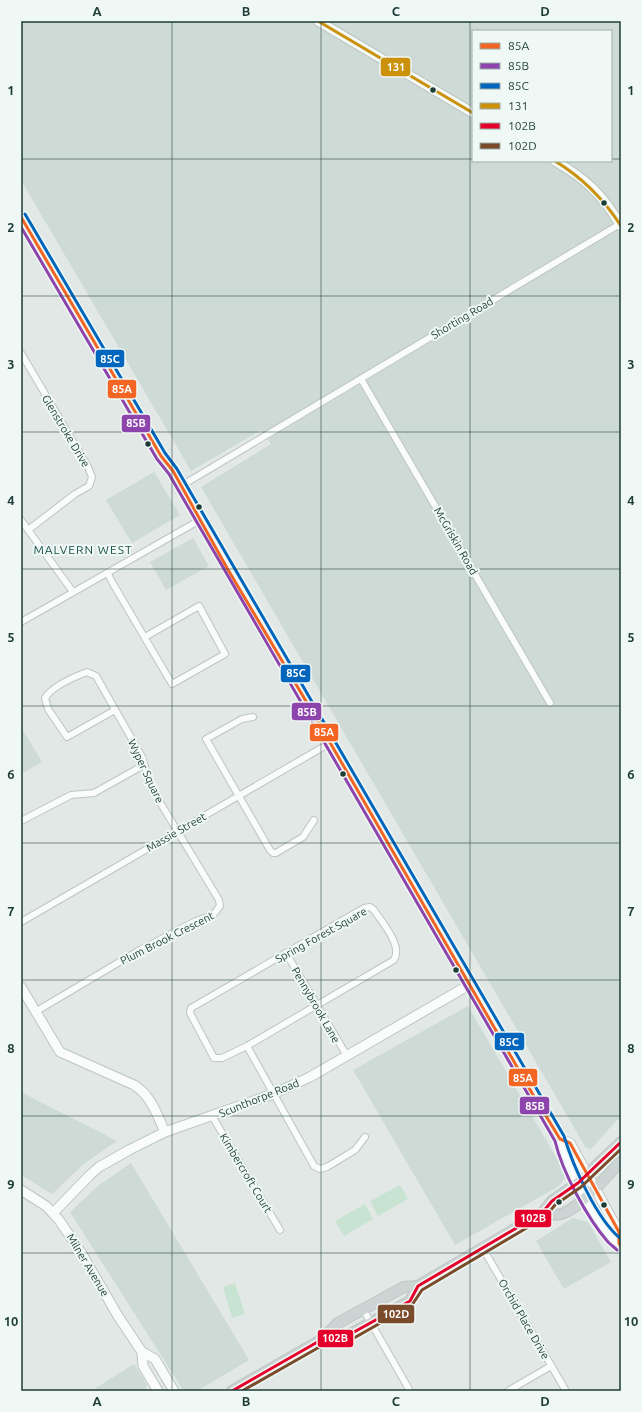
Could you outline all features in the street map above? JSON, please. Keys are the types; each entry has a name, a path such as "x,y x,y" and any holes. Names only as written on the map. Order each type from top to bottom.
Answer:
{"main road":[{"path":"318,21 472,112"},
{"path":"557,162 590,184 604,200 620,225"},
{"path":"21,217 158,450 181,486 560,1140 562,1151 586,1197 611,1238 620,1245"},
{"name":"Scunthorpe Road","path":"53,1212 99,1167 165,1132 273,1094 310,1077 469,985"},
{"path":"21,987 60,1052 134,1085 143,1091 152,1105 165,1132"},
{"path":"560,1140 570,1143 596,1187 619,1232 620,1245"},
{"path":"232,1391 321,1340 338,1323 404,1287 418,1286 542,1213 552,1201 578,1183 621,1142"},
{"path":"542,1213 560,1214 586,1197 621,1161"},
{"name":"Milner Avenue","path":"21,1190 53,1212 82,1254 118,1316 142,1352 143,1366 158,1391"},
{"path":"321,1340 345,1337 410,1301 418,1286"},
{"name":"Milner Avenue","path":"142,1352 155,1358 174,1391"}],"street":[{"name":"Shorting Road","path":"181,486 620,225"},
{"name":"Glenstroke Drive","path":"21,354 88,467 92,477 89,486 75,494 28,530"},
{"name":"McGriskin Road","path":"362,379 550,703"},
{"path":"21,520 73,592"},
{"path":"21,622 108,574 200,520"},
{"path":"108,574 172,684 226,654 199,606 145,637"},
{"name":"Wyper Square","path":"115,710 67,737 48,709 45,698 48,693 87,672 96,676 142,756 152,789 177,832"},
{"path":"253,717 242,719 206,739 273,853 303,837 314,820"},
{"name":"Massie Street","path":"21,922 330,743"},
{"path":"21,821 71,795 94,793 144,765"},
{"name":"Plum Brook Crescent","path":"35,1012 138,951 196,921 217,912 220,906 219,900 177,832"},
{"name":"Spring Forest Square","path":"370,907 374,910 396,946 397,954 394,960 316,1004 247,1046 222,1058 214,1058 193,1023 190,1013 192,1008 286,953 364,908 370,907"},
{"name":"Pennybrook Lane","path":"286,953 347,1056"},
{"path":"247,1046 314,1166 320,1168 327,1167 355,1150 365,1137"},
{"name":"Kimbercroft Court","path":"212,1116 280,1230"},
{"name":"Orchid Place Drive","path":"482,1248 566,1391"},
{"path":"363,1309 410,1391"},
{"path":"508,1391 551,1366"}],"shaded area":[{"path":"21,21 621,21 621,1118 616,1121 591,1149 586,1148 201,487 271,444 261,430 191,471 21,180"},
{"path":"154,472 180,515 132,543 106,500"},
{"path":"193,538 209,566 166,590 150,562"},
{"path":"21,727 42,762 21,774"},
{"path":"468,1006 567,1176 559,1186 455,1245 353,1070"},
{"path":"21,1092 117,1141 85,1163 52,1194 21,1175"},
{"path":"131,1163 249,1360 197,1391 183,1390 70,1212 98,1186"},
{"path":"573,1218 588,1222 611,1262 564,1289 536,1241"},
{"path":"134,1364 147,1385 145,1391 91,1391"}],"green space":[{"path":"400,1185 408,1199 378,1216 370,1201"},
{"path":"365,1204 373,1219 344,1236 335,1221"},
{"path":"235,1283 245,1314 232,1318 223,1287"}],"transit line":[{"name":"131","path":"318,21 472,112"},
{"name":"131","path":"556,162 575,174 592,189 607,206 621,226"},
{"name":"85C","path":"25,214 165,453 177,469 564,1136 573,1162 595,1206 603,1219 621,1239"},
{"name":"85A","path":"21,217 161,456 173,471 227,568 313,713 532,1093 560,1139 570,1143 619,1232 619,1243 621,1247"},
{"name":"85B","path":"21,227 157,459 169,474 555,1141 563,1166 576,1194 600,1232 617,1250"},
{"name":"102B","path":"232,1391 321,1340 345,1337 410,1301 418,1286 542,1213 552,1201 578,1183 621,1142"},
{"name":"102D","path":"242,1391 323,1345 347,1342 412,1305 422,1290 545,1217 555,1205 581,1187 621,1149"}],"district":[{"name":"MALVERN WEST","path":"83,549"}]}
